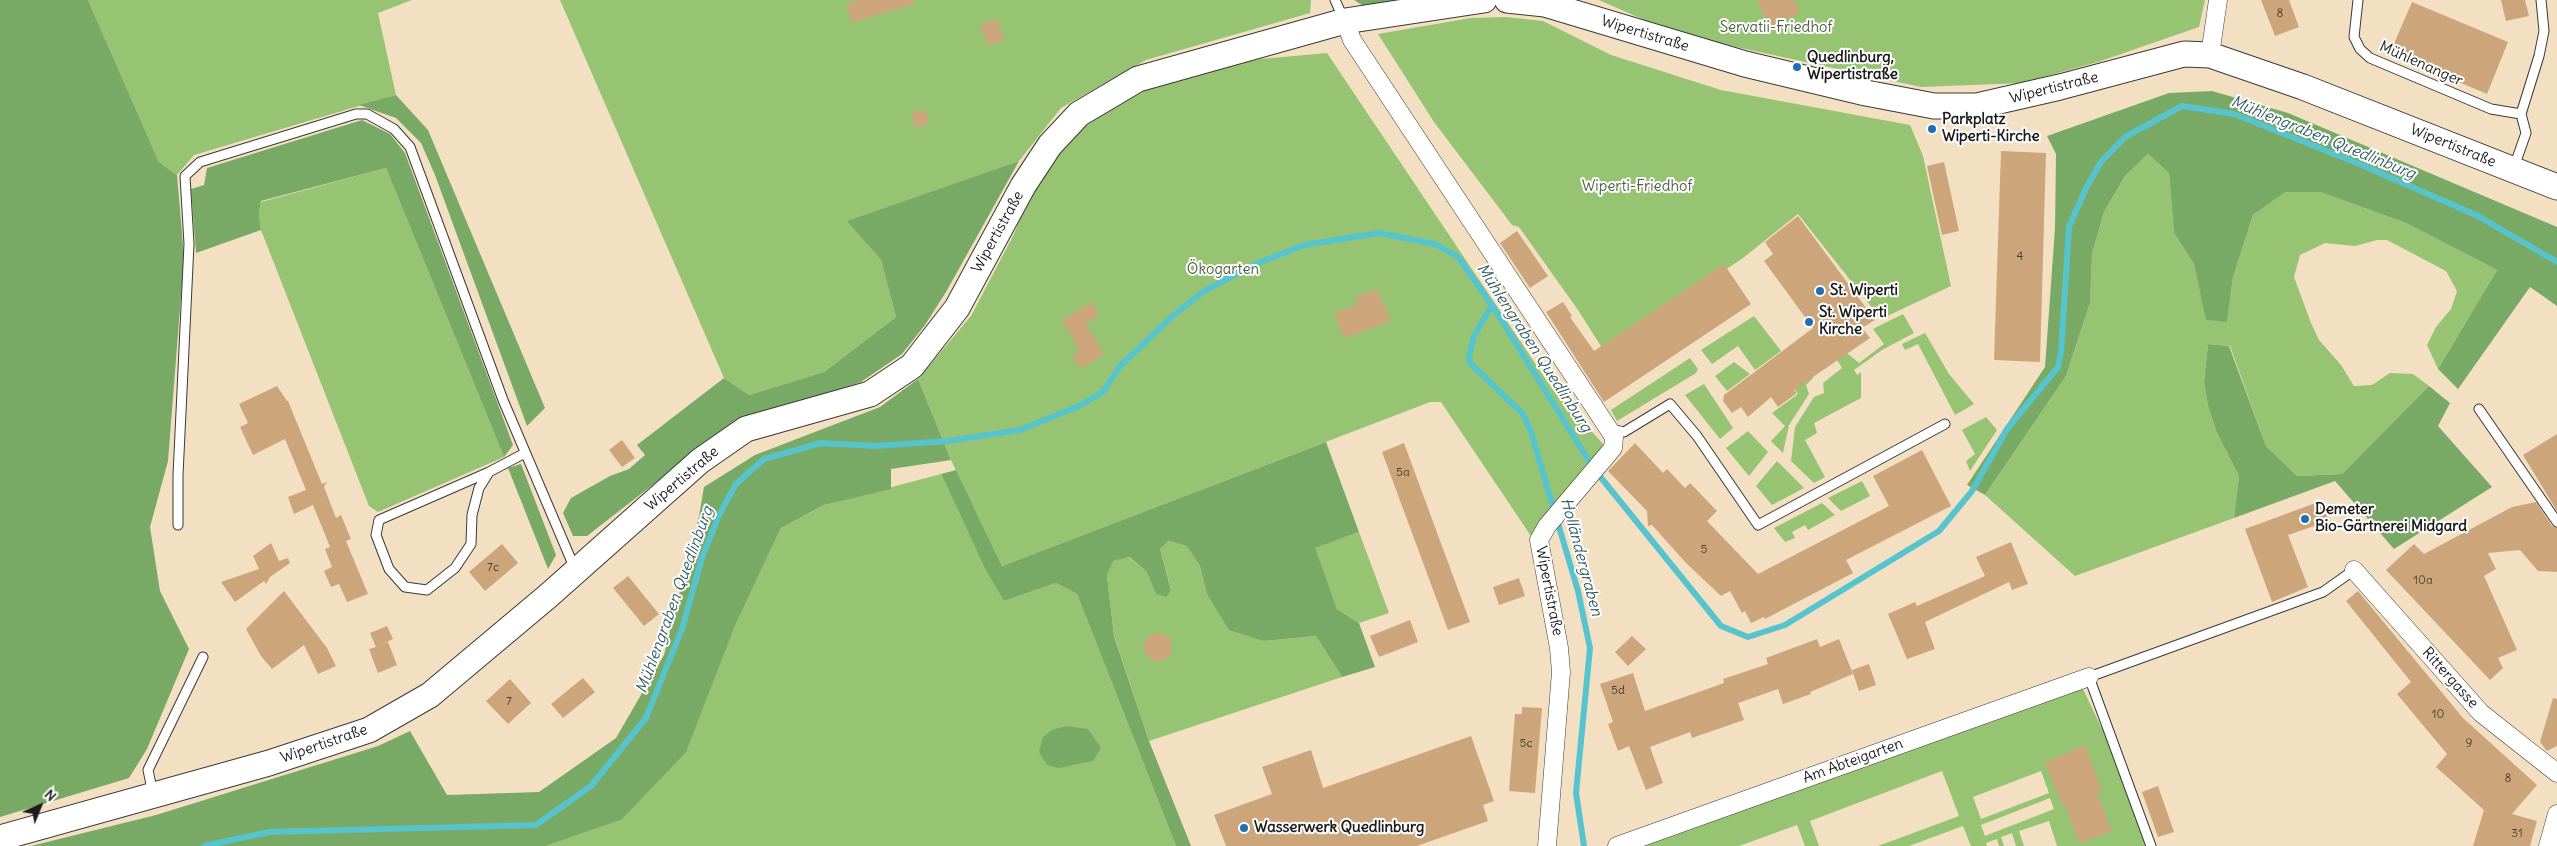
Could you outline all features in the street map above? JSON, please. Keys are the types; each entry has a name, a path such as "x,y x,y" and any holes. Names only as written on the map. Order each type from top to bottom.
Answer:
{"street":[{"name":"Wipertistraße","path":"0,838 269,763 369,730 430,695 576,571 700,461 746,430 870,394 912,366 957,308 1024,186 1050,145 1079,114 1138,78 1340,11 1484,0"},
{"name":"Wipertistraße","path":"1507,0 1545,4 1745,64 1866,93 1934,106 1977,106 2060,87 2184,54 2210,55 2303,86 2557,187"},
{"path":"2210,55 2218,0"},
{"path":"1340,11 1358,48 1610,429"},
{"name":"Wipertistraße","path":"1547,846 1561,672 1560,648 1538,540 1547,526 1614,445 1614,437 1610,429"},
{"name":"Rittergasse","path":"2354,570 2481,713 2557,773"},
{"name":"Am Abteigarten","path":"1617,846 2089,677"},
{"path":"2548,846 2557,814"}],"lane":[{"name":"Mühlenanger","path":"2358,0 2354,37 2360,49 2370,58 2491,109 2521,114"},
{"path":"2513,170 2526,133 2521,114 2539,56 2544,31 2541,0"},
{"path":"178,525 178,475 189,244 185,176 200,162 356,114 367,114 381,120 394,129 410,147 503,400 576,571"},
{"path":"1610,429 1624,432 1670,404 1697,436 1758,524 1945,424"},
{"path":"2479,409 2557,522"},
{"path":"489,472 479,488 472,515 471,544 455,568 427,590 406,587 389,569 376,534 378,520 489,472 526,453"},
{"path":"2151,846 2089,677 2323,592 2354,570"},
{"path":"154,796 148,770 203,657"}],"green space":[{"path":"0,0 88,0 159,162 177,175 184,257 168,461 150,527 160,591 189,649 147,749 129,778 0,817"},
{"path":"88,0 412,0 378,13 396,95 194,155 177,175 159,162"},
{"path":"560,0 1311,0 1310,13 1146,60 1061,108 1019,161 848,221 881,260 896,317 824,372 749,395 724,378"},
{"path":"1354,0 1402,0 1371,7 1362,5"},
{"name":"Servatii-Friedhof","path":"1599,0 2205,0 2199,27 2098,62 2022,83 1921,87 1676,34"},
{"name":"Wiperti-Friedhof","path":"1506,17 1543,21 1611,55 1721,90 1910,125 1923,156 1951,286 1881,319 1798,214 1743,258 1604,351 1578,310 1519,227 1512,225 1434,122 1378,34 1471,18"},
{"name":"Ökogarten","path":"1327,53 1551,387 1604,445 1531,536 1441,402 1430,402 1002,566 951,460 918,379 971,316 1014,234 1028,198 1053,157 1084,122 1132,93 1217,63"},
{"path":"2212,91 2288,113 2557,227 2557,306 2530,287 2458,389 2438,369 2497,270 2406,223 2320,192 2285,192 2253,215 2233,277 2227,322 2206,320 2194,264 2174,233 2169,173 2148,154 2125,176 2104,212 2092,254 2090,303 2066,376 1985,495 1967,485 2045,367 2055,228 2056,154 2047,136 2169,93"},
{"path":"396,95 428,130 545,408 527,426 435,175 421,143 396,118 359,105"},
{"path":"362,120 390,134 405,153 513,445 504,457 386,168 261,201 259,214 261,230 196,253 191,189 204,185 207,168"},
{"path":"2148,154 2169,173 2174,233 2194,264 2207,320 2227,321 2233,277 2253,215 2284,192 2320,192 2406,223 2497,270 2438,369 2427,345 2436,327 2451,309 2457,291 2446,271 2387,240 2377,240 2355,246 2325,243 2300,255 2294,277 2311,323 2319,340 2341,365 2354,386 2372,385 2390,373 2413,374 2429,386 2342,474 2297,476 2266,446 2230,346 2208,344 2204,381 2208,406 2217,433 2239,476 2234,518 2075,576 1985,495 2066,376 2090,303 2092,254 2104,212 2125,176"},
{"path":"1019,161 946,292 925,325 902,354 861,382 793,406 691,455 587,536 573,536 563,513 571,498 610,476 629,469 645,455 637,445 724,378 749,395 824,372 896,317 881,260 847,221"},
{"path":"386,168 504,457 378,512 369,506 261,230 259,214 261,202"},
{"path":"1903,314 1914,333 1882,350 1854,370 1857,375 1861,372 1861,398 1814,423 1817,433 1805,440 1825,477 1814,483 1791,461 1795,427 1814,397 1824,393 1823,383 1842,368 1834,355 1842,349 1859,363 1884,344 1873,329"},
{"path":"1754,316 1781,351 1755,370 1738,346 1712,364 1701,350"},
{"path":"1925,333 1949,374 1974,404 1955,415 1918,344 1905,350 1902,344"},
{"path":"2208,344 2229,346 2266,446 2297,476 2342,474 2429,386 2450,403 2438,426 2492,487 2394,549 2335,481 2234,518 2239,476 2217,433 2208,406 2204,382"},
{"path":"1690,358 1698,369 1696,373 1617,421 1611,410"},
{"path":"1734,362 1750,374 1727,391 1715,376"},
{"path":"1807,371 1813,378 1806,385 1809,394 1789,425 1783,453 1771,441 1785,426 1772,413 1798,394 1791,384"},
{"path":"918,379 951,460 891,469 891,489 824,505 781,528 734,628 686,752 621,820 546,846 31,846 156,815 378,746 410,731 447,795 539,792 616,738 664,655 699,516 704,487 755,455 880,407"},
{"path":"1704,384 1733,428 1720,439 1685,395"},
{"path":"1986,417 1997,430 1970,471 1966,461 1975,454 1962,430"},
{"path":"1748,431 1768,452 1749,476 1726,448"},
{"path":"1326,442 1359,532 1315,548 1337,609 1359,623 1375,667 1342,677 1316,636 1264,641 1229,630 1207,594 1200,566 1187,546 1168,541 1160,549 1171,590 1166,597 1156,594 1146,571 1129,557 1113,561 1107,575 1114,636 1149,741 1191,846 1176,846 1077,594 1056,583 1004,601 986,571 941,474 956,470 1002,566"},
{"path":"1777,461 1804,488 1772,505 1756,486"},
{"path":"521,464 556,555 548,569 508,468"},
{"path":"941,474 986,571 1004,601 1056,583 1077,594 1176,846 546,846 621,820 734,628 781,528 824,505"},
{"path":"1862,481 1870,496 1841,511 1828,498"},
{"path":"1822,503 1835,515 1808,530 1805,525 1792,532 1795,538 1785,542 1774,528"},
{"path":"1359,532 1389,613 1359,623 1337,609 1314,548"},
{"path":"1167,541 1188,546 1200,566 1207,594 1264,641 1316,636 1342,677 1149,741 1114,635 1107,575 1112,561 1128,557 1146,571 1156,594 1171,589 1160,549"},
{"path":"2082,687 2104,733 2146,846 2057,846 2049,821 2019,831 2024,846 2016,846 2012,833 2001,837 2004,846 1999,846 1997,839 1986,843 1987,846 1971,846 1963,826 1909,846 1878,846 1959,816 1942,771 1810,821 1819,846 1805,846 1797,825 1739,846 1643,846","holes":["2041,771 2049,793 1981,819 1973,797","2050,798 2054,809 1985,836 1981,825"]},
{"path":"1067,726 1088,729 1101,748 1093,761 1059,768 1047,765 1039,752 1043,737 1052,730"}],"building":[{"path":"860,0 914,0 914,4 852,23 846,4"},
{"path":"1757,0 1794,0 1800,13 1769,27"},
{"path":"2261,0 2289,0 2299,27 2275,36"},
{"path":"2501,0 2525,0 2529,16 2506,21"},
{"path":"2412,2 2508,42 2487,94 2390,53"},
{"path":"997,19 1004,40 988,46 980,25"},
{"path":"925,109 929,124 915,128 911,113"},
{"path":"2001,151 2046,153 2040,362 1994,360"},
{"path":"1944,162 1959,231 1942,235 1927,166"},
{"name":"St. Wiperti","path":"1798,216 1875,320 1862,328 1870,338 1794,390 1797,393 1778,407 1771,397 1748,417 1741,407 1732,413 1723,401 1724,395 1813,328 1764,261 1773,254 1765,242"},
{"path":"1517,231 1548,276 1530,288 1500,243"},
{"path":"1724,264 1751,304 1604,402 1546,312 1563,302 1572,316 1570,317 1594,351"},
{"path":"1377,289 1391,321 1344,338 1334,313 1358,304 1355,296"},
{"path":"1091,302 1099,315 1086,324 1104,354 1081,369 1072,356 1079,350 1062,320"},
{"path":"277,386 288,401 322,484 327,482 324,487 336,518 341,515 351,539 346,541 368,594 347,602 339,584 331,587 324,571 332,567 325,549 330,547 313,505 294,514 288,497 306,490 285,439 253,455 240,427 248,423 239,404"},
{"path":"2557,434 2557,511 2523,455"},
{"path":"622,440 635,458 622,467 609,450"},
{"path":"1404,443 1470,622 1448,630 1382,452"},
{"path":"1635,443 1663,473 1667,469 1685,488 1690,483 1717,511 1707,521 1758,574 1889,506 1873,476 1922,450 1951,506 1846,560 1853,573 1765,619 1764,617 1751,623 1745,611 1742,613 1730,591 1721,596 1686,563 1652,525 1648,526 1647,511 1608,471"},
{"path":"2321,501 2329,521 2288,535 2308,587 2272,602 2245,529"},
{"path":"2536,502 2552,526 2557,528 2557,572 2538,571 2520,550 2488,553 2496,569 2484,576 2517,650 2498,658 2503,668 2490,680 2386,570 2414,544 2424,554 2512,507"},
{"path":"2011,542 2028,584 2012,590 2009,582 1925,622 1935,649 1907,659 1888,614 1915,602 1917,606 1985,576 1976,557"},
{"path":"271,543 279,561 288,558 290,563 270,577 266,584 264,581 235,602 221,582 259,569 253,556"},
{"path":"502,544 518,563 485,591 469,572"},
{"path":"628,576 659,614 644,626 613,588"},
{"path":"1519,578 1525,596 1499,605 1493,587"},
{"path":"284,591 327,648 336,666 318,674 304,645 272,669 261,656 246,629"},
{"path":"2358,591 2463,718 2537,785 2512,814 2537,821 2530,846 2473,846 2484,810 2436,767 2447,754 2397,694 2411,682 2346,601"},
{"path":"1410,620 1418,642 1379,657 1370,636"},
{"path":"387,626 393,639 379,646 388,642 397,665 378,673 369,649 376,647 370,633"},
{"path":"1158,633 1168,637 1172,647 1168,657 1158,661 1148,657 1144,647 1148,637"},
{"path":"1632,636 1646,649 1628,666 1615,652"},
{"path":"1817,639 1820,647 1839,639 1853,674 1810,692 1811,694 1783,704 1778,689 1738,703 1744,720 1692,738 1690,732 1650,747 1663,783 1646,790 1629,746 1618,751 1608,724 1613,722 1600,684 1633,673 1645,711 1724,683 1723,679 1768,664 1766,658"},
{"path":"1869,664 1876,685 1859,691 1852,670"},
{"path":"583,678 595,692 563,718 551,704"},
{"path":"510,679 531,703 508,724 486,701"},
{"path":"2553,698 2557,699 2557,746 2547,751 2540,742"},
{"path":"1522,707 1542,708 1535,793 1509,791 1515,714 1522,714"},
{"path":"1471,736 1494,801 1483,805 1488,821 1417,846 1226,846 1214,815 1272,794 1262,767 1311,750 1323,788"},
{"path":"2085,745 2102,790 2097,792 2112,831 2080,843 2045,762"},
{"path":"2158,786 2174,832 2158,837 2142,792"}],"waterway":[{"name":"Mühlengraben Quedlinburg","path":"204,846 269,832 536,825 591,786 646,718 682,629 702,558 719,515 736,484 764,459 821,443 875,446 948,441 1020,430 1079,406 1103,392 1120,366 1175,314 1204,291 1256,264 1304,245 1379,233 1435,244 1458,257 1492,305 1594,469 1721,626 1748,637 1785,625 1939,531 1972,491 2007,429 2058,367 2061,352 2069,227 2086,188 2101,162 2125,137 2182,106 2234,114 2362,165 2478,216 2557,262"},
{"name":"Holländergraben","path":"1492,305 1474,336 1469,356 1470,363 1523,414 1531,432 1578,591 1590,648 1576,793 1584,846"}],"place":[{"name":"Quedlinburg, Wipertistraße","path":"1797,67"},
{"name":"Parkplatz Wiperti-Kirche","path":"1932,129"},
{"name":"St. Wiperti","path":"1820,291"},
{"name":"St. Wiperti Kirche","path":"1809,322"},
{"name":"Demeter Bio-Gärtnerei Midgard","path":"2305,519"},
{"name":"Wasserwerk Quedlinburg","path":"1244,828"}]}
